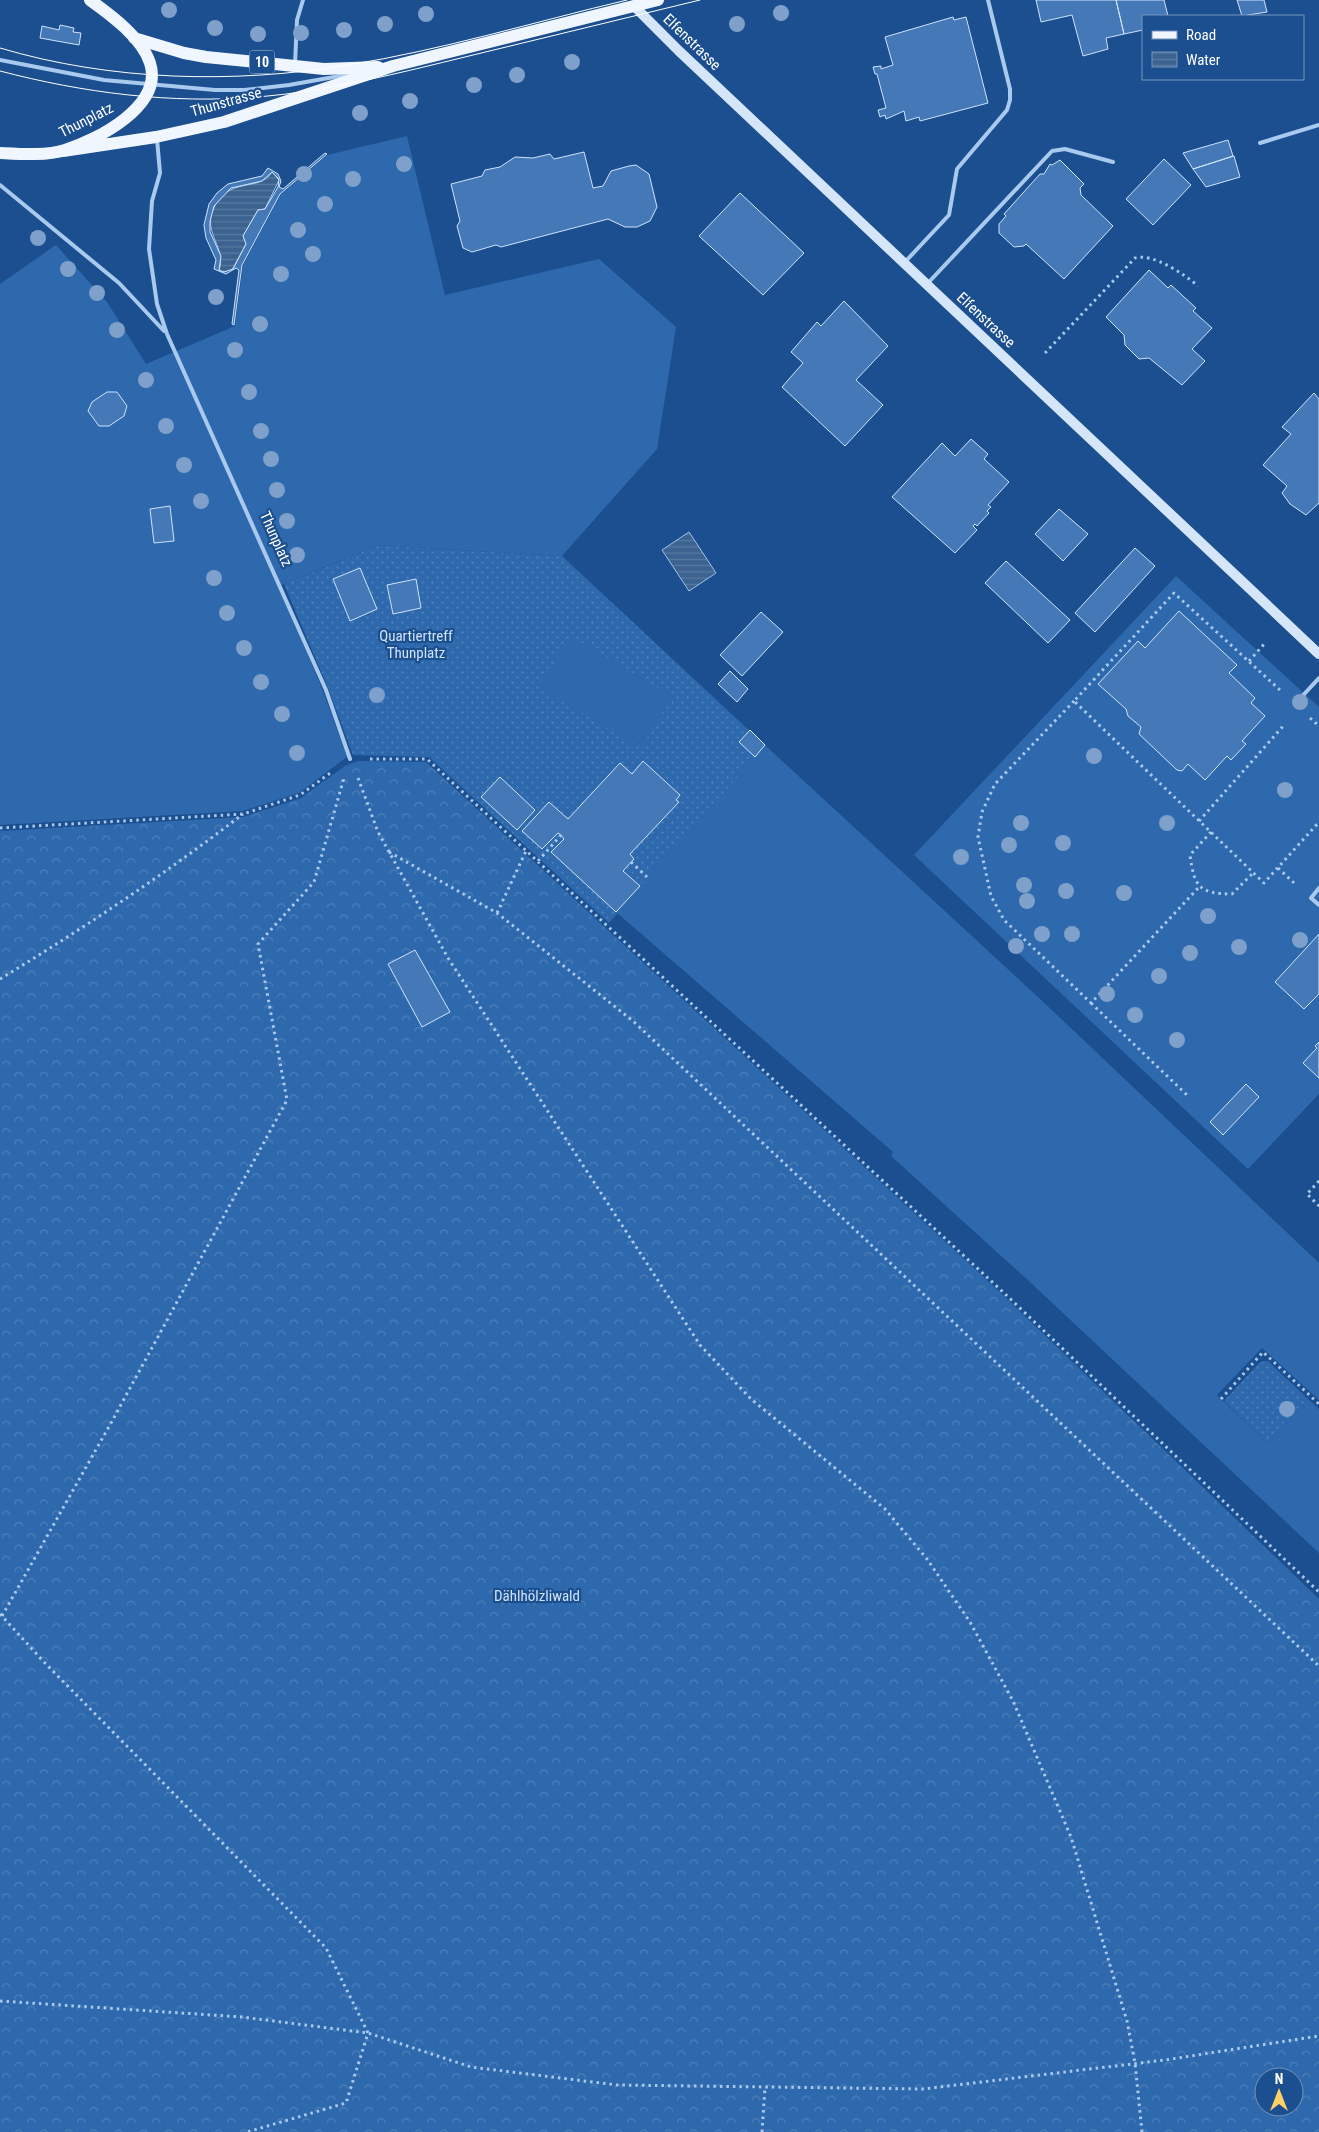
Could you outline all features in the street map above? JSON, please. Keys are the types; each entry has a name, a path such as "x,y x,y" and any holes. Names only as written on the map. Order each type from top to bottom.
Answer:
{"main road":[{"path":"90,0 134,38 150,64 150,85"},
{"name":"Thunstrasse","path":"64,151 156,136 224,122 393,66 658,0"},
{"name":"Thunstrasse","path":"134,38 190,54 295,66 324,69 393,66"},
{"name":"Thunplatz","path":"0,153 64,151 106,131 126,117 146,97 150,85"}],"street":[{"name":"Elfenstrasse","path":"634,6 679,51 1319,654"}],"lane":[{"path":"295,66 297,20 303,0"},
{"path":"904,263 949,215 957,169 1007,110 1010,100 1010,88 988,0"},
{"path":"0,60 80,76 150,85 244,90 288,85 393,66"},
{"path":"1260,143 1319,125"},
{"name":"Thunplatz","path":"156,136 160,173 152,201 149,249 157,304 167,334 326,690 350,759"},
{"path":"926,284 1052,151 1065,149 1114,162"},
{"name":"Thunplatz","path":"0,185 119,283 167,334"},
{"path":"1295,704 1319,678"},
{"path":"1319,888 1311,898 1319,905"}],"path":[{"path":"1045,353 1134,258 1144,258 1182,272 1198,286"},
{"path":"1188,1096 1004,920 991,896 978,837 982,812 995,784 1174,593 1249,661 1266,642"},
{"path":"1074,701 1264,883 1319,822"},
{"path":"1199,821 1287,722"},
{"path":"350,759 378,832 448,958 700,1345 751,1399 885,1510 927,1559 970,1622 1013,1701 1071,1837 1127,2021 1135,2063 1142,2132"},
{"path":"247,2132 346,2103 368,2033 326,1948 44,1662 1,1615 111,1423 287,1100 258,944 314,882 350,759"},
{"path":"0,828 243,814 300,795 350,759 427,759 1003,1292 1319,1592"},
{"path":"0,979 78,932 185,858 243,814"},
{"path":"1211,832 1190,855 1192,875 1200,886 1211,894 1232,894 1253,873"},
{"path":"538,861 561,836"},
{"path":"497,913 526,851"},
{"path":"389,852 497,913 633,1021 1319,1666"},
{"path":"631,862 648,877"},
{"path":"1091,1003 1200,886"},
{"path":"1319,1181 1307,1194 1319,1206"},
{"path":"1220,1399 1263,1352 1319,1404"},
{"path":"0,2001 242,2018 368,2033 471,2067 617,2085 923,2089 1135,2063 1319,2036"},
{"path":"762,2132 765,2087"}],"green space":[{"path":"407,136 445,295 599,259 676,327 657,449 562,556 378,545 279,586 323,691 347,757 299,793 243,811 0,825 0,284 56,245 107,302 146,364 235,326 243,265 281,194 327,155"},
{"name":"Quartiertreff Thunplatz","path":"378,545 562,556 766,746 609,923 429,757 353,755 328,688 284,584"},
{"path":"1176,576 1319,707 1319,1094 1248,1169 914,855"},
{"path":"570,636 672,696 641,748 539,687"},
{"path":"766,746 1037,996 1319,1263 1319,1400 1262,1348 1217,1395 1267,1443 1308,1399 1319,1409 1319,1553 1031,1283 891,1156 893,1152 616,912"},
{"name":"Dählhölzliwald","path":"358,761 426,762 1002,1294 1319,1599 1319,2132 0,2132 0,831 243,817 301,798 345,766"},
{"path":"1268,1361 1308,1399 1267,1443 1224,1401 1259,1363"}],"water":[{"path":"272,172 279,180 265,209 258,210 243,236 246,244 232,270 224,272 219,270 220,255 211,226 213,210 219,199 226,192 260,182"},
{"path":"689,532 716,573 689,591 662,550"}],"building":[{"path":"1036,0 1116,0 1124,34 1106,38 1108,49 1083,56 1072,15 1041,22"},
{"path":"1116,0 1164,0 1168,15 1142,15 1142,30 1124,34"},
{"path":"1237,0 1264,0 1267,12 1242,15"},
{"path":"953,17 954,20 966,17 988,103 920,121 919,117 906,121 904,111 886,119 885,115 880,117 878,110 886,108 877,74 875,74 873,67 881,66 881,69 893,65 885,37"},
{"path":"60,25 74,28 73,32 81,33 79,45 40,38 42,26 59,30"},
{"path":"1228,140 1233,156 1193,169 1183,153"},
{"path":"584,152 593,188 603,186 611,171 629,166 636,165 649,174 657,207 650,221 637,227 625,227 608,219 501,247 496,245 472,252 463,248 457,226 460,221 451,184 482,176 485,170 500,167 515,157 533,158 550,154 554,159"},
{"path":"325,153 327,154 280,194 242,265 234,325 232,324 239,270 236,268 226,274 214,269 216,260 206,238 204,225 209,204 217,193 228,184 262,176 268,168 278,174 281,181 279,187 283,189","holes":["272,172 279,179 278,187 265,209 258,210 243,236 246,244 233,269 224,272 219,270 221,256 210,232 210,221 214,206 231,188 262,181"]},
{"path":"1234,156 1240,177 1206,187 1193,169"},
{"path":"1164,159 1191,185 1153,225 1126,199"},
{"path":"1060,160 1084,184 1080,188 1081,195 1113,226 1064,279 1026,244 1014,247 999,233 999,224 1006,216 1004,214 1040,174 1044,174 1050,164 1052,165"},
{"path":"740,193 804,253 763,295 699,236"},
{"path":"1149,270 1168,288 1171,285 1196,308 1193,311 1212,328 1192,349 1205,361 1182,385 1149,358 1139,359 1125,345 1124,335 1106,317"},
{"path":"844,301 888,346 856,380 883,405 845,446 782,387 803,363 791,352 817,322 821,326"},
{"path":"107,392 117,392 127,406 124,416 109,426 99,426 88,411 92,402"},
{"path":"1314,393 1319,399 1319,503 1306,515 1290,504 1282,493 1287,486 1263,465 1291,434 1282,427"},
{"path":"971,439 988,454 984,459 1009,482 988,505 991,507 987,511 989,513 977,526 975,524 973,526 977,530 955,553 892,497 942,443 955,456"},
{"path":"170,506 174,541 154,543 150,509"},
{"path":"1059,509 1088,534 1063,561 1035,534"},
{"path":"1135,548 1155,566 1095,632 1075,613"},
{"path":"1006,561 1070,620 1048,643 985,583"},
{"path":"360,568 377,609 350,621 333,579"},
{"path":"416,579 421,608 393,614 387,585"},
{"path":"1179,611 1237,665 1229,673 1255,698 1251,703 1265,716 1242,741 1246,744 1231,760 1227,756 1205,780 1188,764 1182,771 1177,770 1139,734 1141,727 1128,716 1126,709 1098,684 1138,641 1145,648"},
{"path":"761,612 783,632 742,676 720,655"},
{"path":"730,671 748,689 737,702 718,684"},
{"path":"750,730 765,745 755,757 739,742"},
{"path":"643,761 680,795 676,800 679,802 630,854 634,859 623,871 640,886 616,912 551,852 564,839 561,835 558,833 542,849 522,831 549,802 568,819 620,763 632,774"},
{"path":"500,777 535,810 517,830 481,797"},
{"path":"1319,934 1319,994 1304,1009 1275,982"},
{"path":"415,950 450,1012 422,1027 388,964"},
{"path":"1319,1042 1319,1078 1303,1063 1317,1048 1315,1046"},
{"path":"1246,1084 1259,1097 1223,1135 1210,1122"}],"tram line":[{"path":"0,48 42,59 129,73 217,77 261,75 348,65 418,52 627,0"},
{"path":"0,71 32,79 128,95 193,99 258,97 338,86 390,75 700,0"}]}
